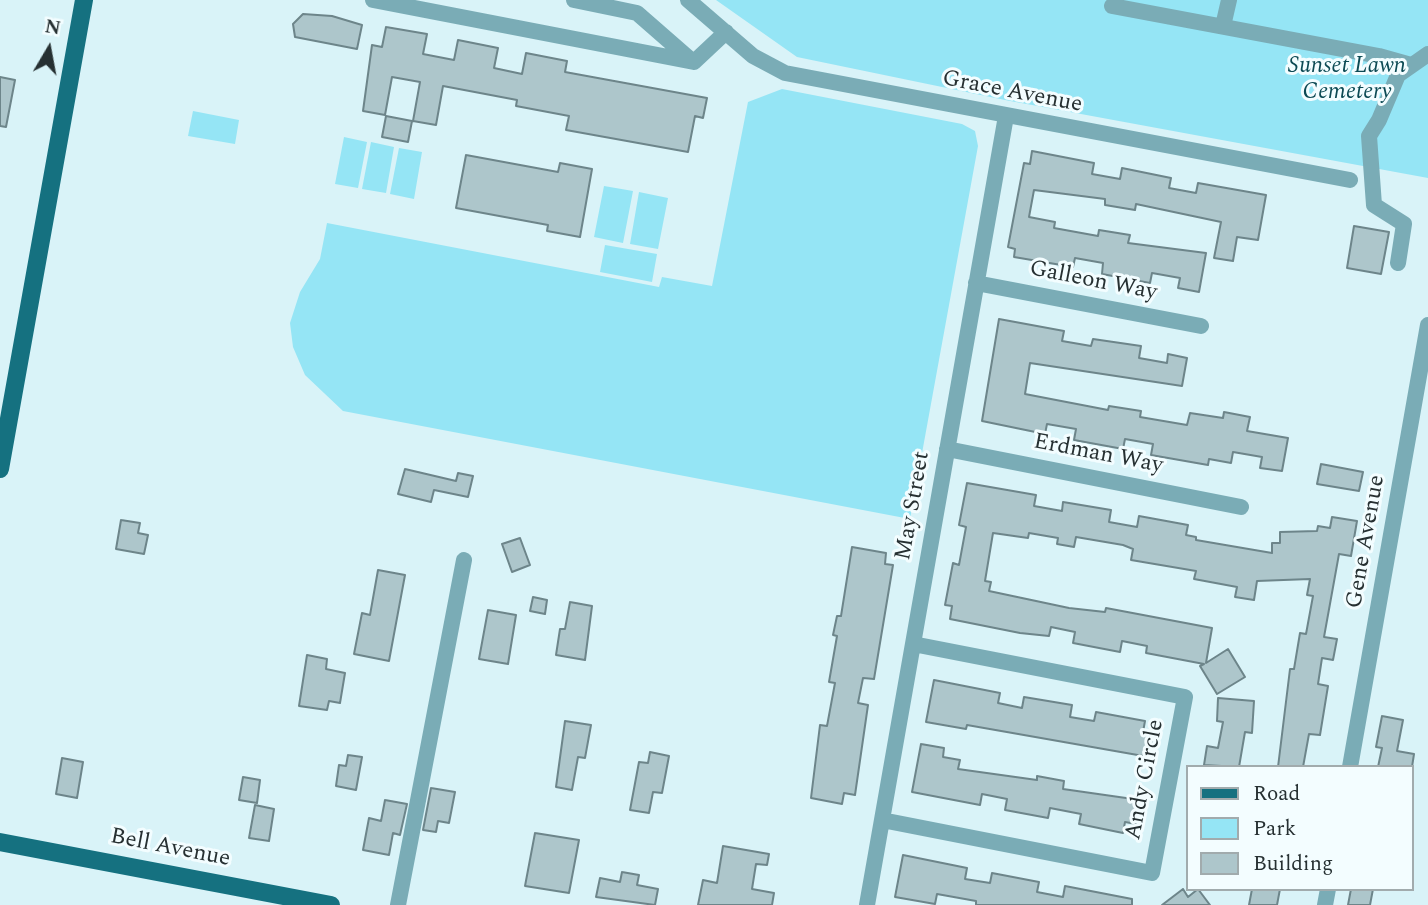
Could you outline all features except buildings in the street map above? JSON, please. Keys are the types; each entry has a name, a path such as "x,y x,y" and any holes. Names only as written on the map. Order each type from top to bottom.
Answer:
{"main road":[{"path":"0,469 84,0"},
{"name":"Bell Avenue","path":"0,842 331,905"}],"street":[{"path":"373,0 694,62"},
{"path":"574,0 637,13 694,62"},
{"name":"Grace Avenue","path":"688,0 753,55 785,73 1350,180"},
{"path":"1223,26 1229,0"},
{"path":"1112,6 1379,55 1411,65"},
{"path":"694,62 726,32"},
{"path":"1398,263 1404,224 1374,205 1369,136 1379,120 1398,75 1428,54"},
{"name":"May Street","path":"867,905 1006,116"},
{"name":"Galleon Way","path":"976,283 1201,326"},
{"name":"Gene Avenue","path":"1350,765 1428,325"},
{"name":"Erdman Way","path":"947,449 1241,507"},
{"path":"398,905 464,560"},
{"name":"Andy Circle","path":"882,820 1152,873 1185,697 913,644"}],"green space":[{"name":"Sunset Lawn Cemetery","path":"716,0 1428,0 1428,178 1005,100 797,57"},
{"path":"782,89 962,124 975,131 978,146 910,519 343,411 305,375 293,347 290,323 300,292 320,259 327,223 659,287 662,277 712,286 748,102"},
{"path":"193,111 239,120 235,144 188,136"},
{"path":"344,137 367,142 358,188 335,184"},
{"path":"371,142 394,147 386,193 362,189"},
{"path":"399,148 422,152 414,199 390,194"},
{"path":"604,186 633,191 623,243 594,237"},
{"path":"639,192 668,198 658,249 630,244"},
{"path":"605,245 657,254 652,282 600,272"}]}
